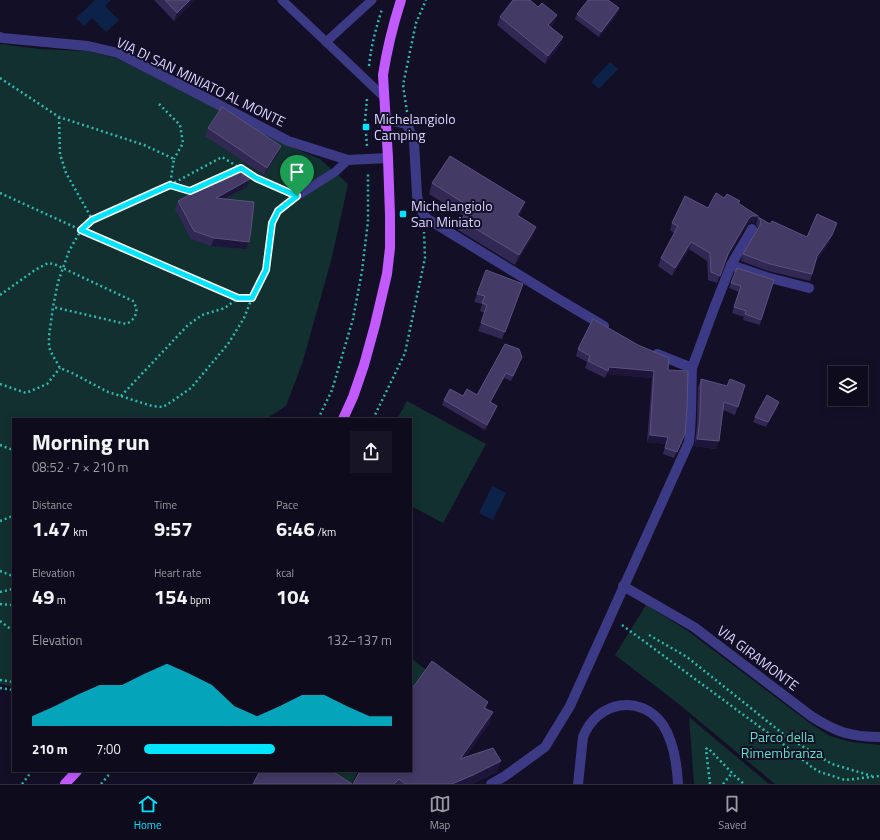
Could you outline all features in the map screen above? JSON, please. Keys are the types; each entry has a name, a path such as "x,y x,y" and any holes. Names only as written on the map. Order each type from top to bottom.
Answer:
{"main road":[{"path":"343,418 353,397 364,365 387,274 390,248 390,215 383,75 386,52 393,23 401,0"},
{"path":"68,783 76,772"}],"street":[{"name":"VIA DI SAN MINIATO AL MONTE","path":"0,37 88,46 118,53 288,141 348,160 388,158"},
{"path":"385,119 408,124 414,142 419,206 426,218 613,331"},
{"path":"491,784 505,776 545,747 570,706 689,442 692,368 731,265 752,229"},
{"path":"731,265 766,277 810,288"},
{"path":"646,349 692,368"},
{"name":"VIA GIRAMONTE","path":"623,586 694,628 826,726 844,733 864,737 880,737"},
{"path":"578,784 586,730 590,723 602,712 619,705 643,708 656,717 663,725 668,734 672,747 678,774 678,784"}],"lane":[{"path":"282,0 384,97"},
{"path":"326,42 372,0"},
{"path":"297,196 335,172 348,160"}],"path":[{"path":"0,78 59,117 144,146 174,159"},
{"path":"159,104 180,125 182,143 174,159 170,185"},
{"path":"59,117 60,154 66,174 92,220"},
{"path":"222,157 256,178 297,196 278,211 272,223 266,270 244,318 228,344 191,388 163,407 152,406 108,392 60,368 49,347 53,307 58,282 69,251 81,230 92,220 170,185 222,157"},
{"path":"318,418 332,390 353,319 362,272 368,221 368,159"},
{"path":"235,171 241,168"},
{"path":"170,185 190,191 229,174"},
{"path":"0,193 238,298 252,298"},
{"path":"0,294 48,263 63,268 133,301 136,307 135,316 131,322 126,324 53,307"},
{"path":"121,396 188,325 202,315 226,308 238,298"},
{"path":"0,384 26,393 47,384 60,368"},
{"path":"0,445 12,450"},
{"path":"0,521 12,516"},
{"path":"0,571 12,576"},
{"path":"0,592 12,589"},
{"path":"0,604 12,605"},
{"path":"0,621 12,630"},
{"path":"625,627 813,768 820,772 845,780 880,776"},
{"path":"649,635 687,657 787,737 832,764 873,777"},
{"path":"0,680 12,682"},
{"path":"0,688 12,690"},
{"path":"710,784 706,749 708,748 744,784"},
{"path":"22,784 31,772"},
{"path":"101,784 111,772"},
{"path":"723,784 732,773"}],"green space":[{"path":"0,44 40,49 87,51 116,58 289,146 320,159 348,184 332,257 303,361 286,406 268,418 12,418 12,687 0,684"},
{"path":"407,401 486,444 443,523 412,507 412,418 398,418"},
{"name":"Parco della Rimembranza","path":"646,605 688,631 811,724 830,736 851,742 880,745 880,784 775,784 680,705 615,655"},
{"path":"412,659 426,670 412,690"},
{"path":"689,717 769,784 694,784"},
{"path":"319,772 358,772 352,784"}],"water":[{"path":"95,0 111,0 105,6 119,20 106,32 92,18 84,26 76,18"},
{"path":"610,62 618,69 599,89 591,82"},
{"path":"492,486 506,493 493,520 479,513"}],"building":[{"path":"165,0 190,0 177,13"},
{"path":"513,0 530,0 538,7 542,3 557,15 548,25 563,37 548,56 500,17"},
{"path":"588,0 608,0 619,8 601,32 577,14"},
{"path":"222,107 281,146 267,168 208,128"},
{"path":"450,156 525,202 517,215 536,227 519,255 461,220 470,207 432,183"},
{"path":"243,166 250,179 216,198 254,202 249,242 214,238 194,231 178,201"},
{"path":"716,193 724,198 727,194 740,201 738,203 758,216 752,216 749,218 728,254 720,276 711,272 710,253 691,242 675,268 661,258 678,226 672,223 685,196 708,208"},
{"path":"817,214 837,223 832,235 817,256 812,274 770,264 743,254 760,225 761,221 758,217 770,224 772,221 807,237"},
{"path":"737,268 774,280 761,320 745,314 746,311 734,307 741,286 731,283"},
{"path":"486,270 523,284 505,332 481,323 487,305 482,303 485,296 477,294"},
{"path":"593,319 638,345 669,358 668,370 688,371 685,434 677,452 665,448 668,437 650,435 654,371 609,367 608,371 588,361 590,356 578,349"},
{"path":"505,344 519,349 522,357 513,376 506,373 490,402 497,406 487,425 444,400 450,389 463,396 467,389 477,395"},
{"path":"701,379 727,386 730,379 745,385 738,407 724,402 719,441 697,439 700,416"},
{"path":"767,395 779,402 768,422 755,417"},
{"path":"432,661 488,702 484,708 493,712 460,759 493,748 501,761 452,784 405,784 399,779 394,784 353,784 359,772 412,772 412,689"},
{"path":"259,772 334,772 352,784 253,784"}],"place":[{"name":"Michelangiolo Camping","path":"366,127"},
{"name":"Michelangiolo San Miniato","path":"403,214"}],"route":[{"path":"241,168 256,178 297,196 278,211 272,223 266,270 252,298 238,298 81,230 92,220 170,185 190,191 241,168"}]}
